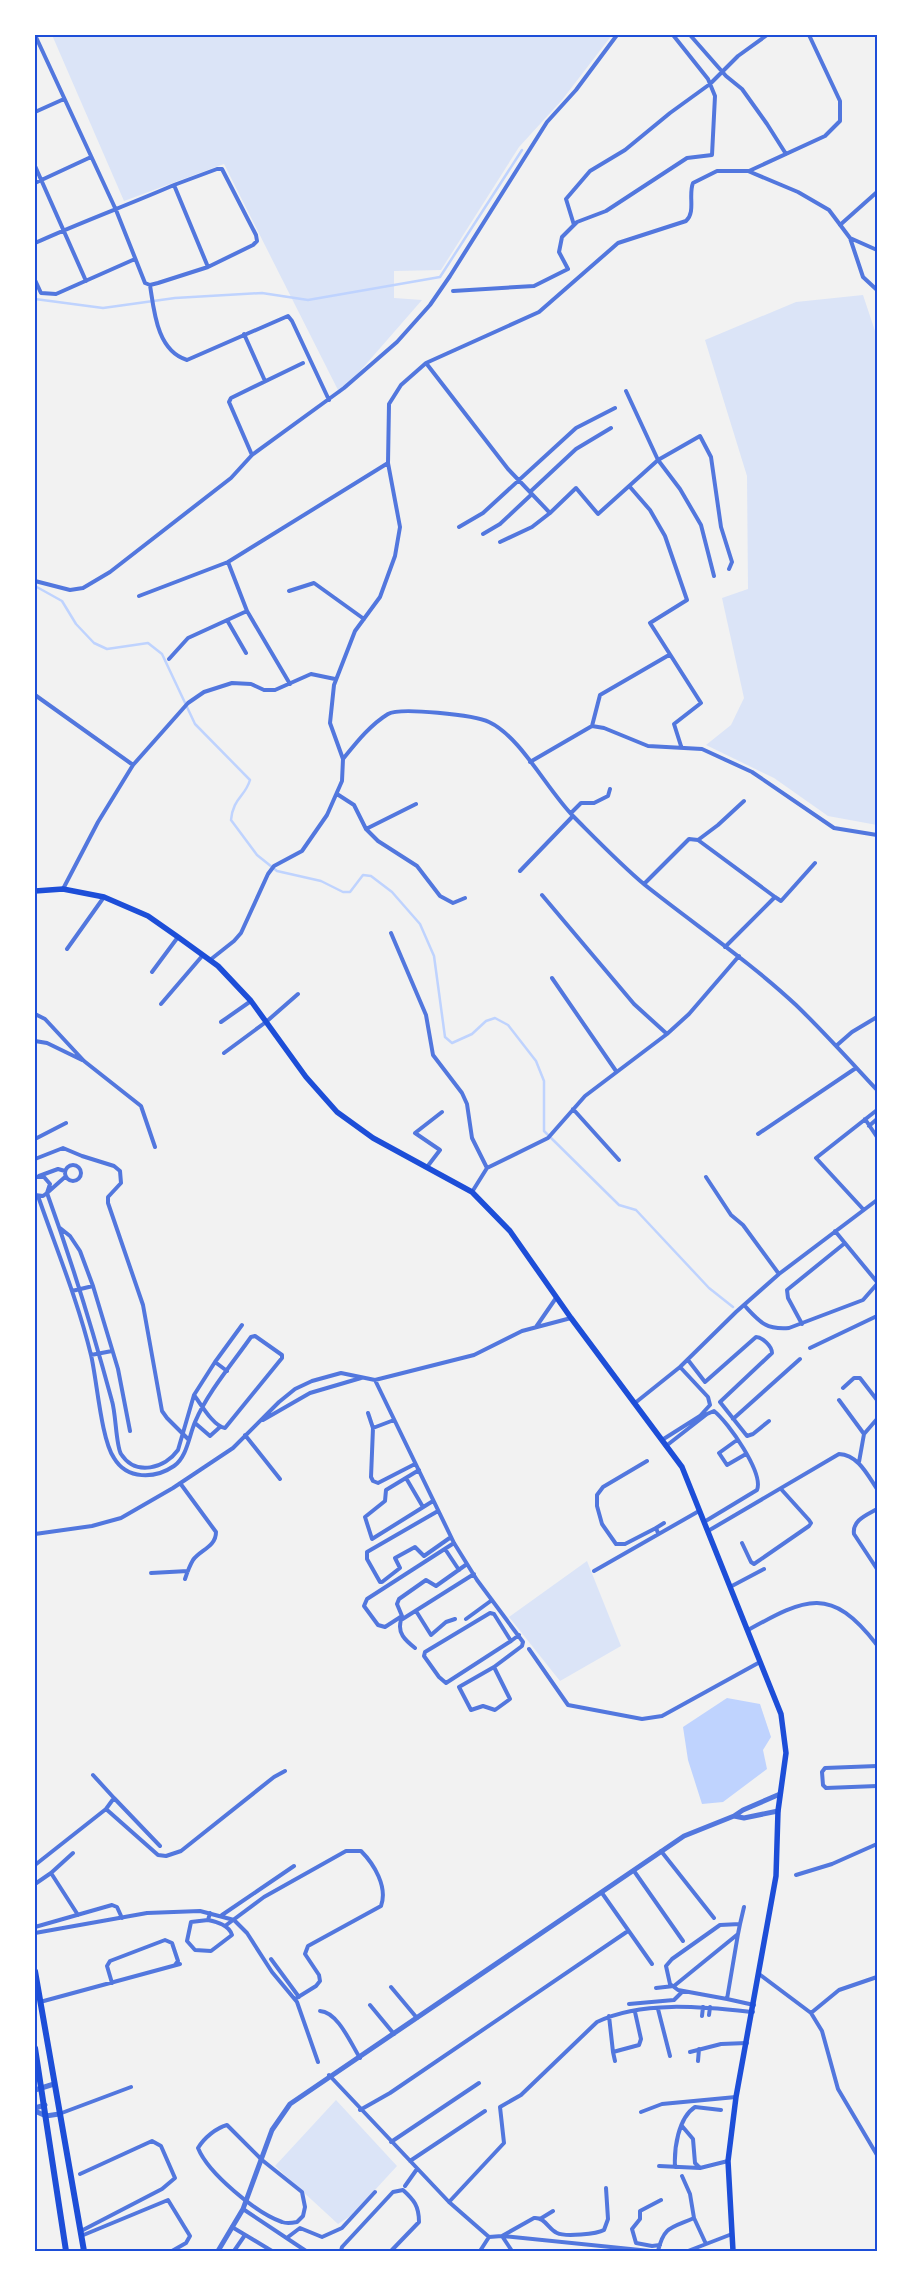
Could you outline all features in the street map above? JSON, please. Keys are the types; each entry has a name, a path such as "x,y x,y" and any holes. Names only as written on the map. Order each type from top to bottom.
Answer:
{"main road":[{"path":"35,891 63,888 104,897 148,916 210,960 252,1001 306,1077 337,1112 373,1138 472,1192 510,1231 570,1318 682,1467 781,1714 786,1753 778,1811 776,1876 736,2097 728,2161 733,2251"},
{"path":"35,1971 84,2251"},
{"path":"35,2048 38,2089 45,2105 66,2251"}],"street":[{"path":"35,35 116,210 145,283 150,285 208,267 253,245 256,241 256,235 222,169 217,169 174,185 116,210 63,230 35,243"},
{"path":"35,581 70,590 83,588 110,572 231,478 252,455 329,400 397,342 430,305 532,142 576,90 617,35"},
{"path":"453,291 534,286 550,279 568,269 559,252 562,237 574,225 606,211 687,158 712,155 715,96 710,84 673,35"},
{"path":"690,35 742,90 786,154"},
{"path":"574,225 566,200 590,170 625,150 710,84 738,56 767,35"},
{"path":"748,171 825,136 840,121 840,101 809,35"},
{"path":"35,112 64,99"},
{"path":"35,183 91,157"},
{"path":"35,166 86,281"},
{"path":"210,960 234,941 268,874 274,866 302,851 327,816 342,781 343,759 330,723 335,679 355,631 380,597 396,556 400,528 388,463 389,404 401,385 426,363 539,312 618,244 686,221 691,214 690,191 693,183 717,171 748,171 798,192 829,210 850,238 863,277 877,290"},
{"path":"174,185 208,267"},
{"path":"840,225 877,192"},
{"path":"850,238 877,250"},
{"path":"35,280 41,293 56,294 135,259"},
{"path":"150,285 155,317 164,342 180,358 187,360 288,316 329,400"},
{"path":"244,334 264,381"},
{"path":"252,455 230,402 231,398 303,363"},
{"path":"426,363 460,410 550,513"},
{"path":"626,391 658,460 680,489 701,525 714,576"},
{"path":"459,527 483,513 576,428 615,408"},
{"path":"483,534 500,524 576,449 611,428"},
{"path":"500,542 532,528 576,488 598,514 658,460 700,436 711,457 721,527 732,562 729,568"},
{"path":"139,596 228,562 388,463"},
{"path":"630,487 650,510 665,536 686,600 650,624 701,703 674,724 681,746"},
{"path":"228,562 247,611 290,684"},
{"path":"289,591 314,583 364,619"},
{"path":"169,659 188,638 247,611"},
{"path":"227,620 246,653"},
{"path":"592,726 600,695 669,655"},
{"path":"63,888 98,822 133,765 188,703 204,692 232,683 252,684 264,690 274,690 311,674 335,679"},
{"path":"35,695 133,765"},
{"path":"343,759 364,734 390,713 414,711 454,714 488,721 507,732 552,793 572,815 644,884 738,956 796,1004 877,1090"},
{"path":"530,762 592,726 621,733 648,746 681,746 702,749 752,772 834,828 877,835"},
{"path":"520,871 581,804 603,801 608,796 610,789"},
{"path":"337,794 354,805 366,829 378,841 417,866 440,896 453,903 465,898"},
{"path":"698,840 744,801"},
{"path":"366,829 416,804"},
{"path":"644,884 689,839 698,840 781,901 816,863"},
{"path":"542,896 634,1004 667,1034"},
{"path":"67,949 104,897"},
{"path":"725,947 775,897"},
{"path":"390,933 424,1008 433,1055 462,1093 466,1104 472,1138 487,1168"},
{"path":"152,972 178,937"},
{"path":"161,1004 203,955"},
{"path":"472,1192 487,1168 513,1157 549,1137 585,1096 667,1034 689,1014 738,956"},
{"path":"552,978 616,1071"},
{"path":"224,1052 266,1022 298,994"},
{"path":"222,1022 252,1001"},
{"path":"35,1014 45,1019 84,1061 141,1106 155,1147"},
{"path":"836,1046 852,1032 877,1017"},
{"path":"35,1041 47,1044 84,1061"},
{"path":"758,1134 856,1068"},
{"path":"573,1109 619,1160"},
{"path":"863,1210 816,1158 877,1110"},
{"path":"427,1167 440,1150 415,1133 442,1112"},
{"path":"865,1119 877,1136"},
{"path":"869,1126 877,1119"},
{"path":"35,1139 66,1123"},
{"path":"35,1159 63,1148 114,1166 120,1172 120,1183 108,1197 108,1203 143,1305 162,1410 182,1436 189,1440"},
{"path":"65,1171 72,1165 80,1170 87,1169"},
{"path":"37,1176 58,1169 65,1171"},
{"path":"65,1171 66,1177 69,1180 75,1181 79,1178 80,1170"},
{"path":"37,1176 48,1180 50,1189 47,1193 80,1288 114,1407 120,1453 132,1465 144,1468 157,1467 172,1458 178,1450 194,1395 242,1325"},
{"path":"66,1177 47,1193 36,1195 72,1291 91,1354 107,1440 113,1458 120,1466 136,1474 153,1476 175,1466 183,1455 195,1423 203,1407 251,1337 255,1336 282,1355 282,1358 228,1426 220,1428 210,1436 195,1423"},
{"path":"706,1177 731,1215 743,1225 780,1274"},
{"path":"635,1404 688,1360 744,1305 780,1274 877,1200"},
{"path":"60,1228 70,1236 80,1251 93,1286 126,1404 130,1431"},
{"path":"744,1305 767,1326 776,1329 802,1324 863,1300 877,1283 835,1231"},
{"path":"802,1324 788,1298 787,1290 845,1243"},
{"path":"72,1291 93,1286"},
{"path":"536,1327 556,1298"},
{"path":"810,1348 877,1316"},
{"path":"35,1534 92,1526 121,1518 180,1483 233,1448 258,1421 295,1389 312,1381 340,1373 374,1380 474,1355 522,1331 570,1318"},
{"path":"688,1360 705,1382 756,1336 760,1337 772,1349 772,1353 720,1402 750,1436 769,1421"},
{"path":"91,1354 112,1351"},
{"path":"733,1419 800,1359"},
{"path":"215,1362 227,1371"},
{"path":"662,1440 700,1416 710,1405 708,1397 680,1367"},
{"path":"258,1421 310,1392 364,1377"},
{"path":"843,1388 854,1378 860,1378 877,1400"},
{"path":"374,1380 454,1543 523,1642 522,1646 494,1667 459,1687 471,1710 483,1706 495,1710 510,1699 494,1667"},
{"path":"194,1395 220,1428"},
{"path":"839,1400 864,1434"},
{"path":"114,1407 126,1404"},
{"path":"666,1446 707,1414 714,1411 720,1416 746,1454 758,1477 757,1490 704,1522"},
{"path":"368,1413 373,1428 371,1477 373,1481 378,1483 415,1464"},
{"path":"859,1462 864,1434 877,1419"},
{"path":"373,1428 394,1420"},
{"path":"245,1435 280,1479"},
{"path":"107,1440 118,1437"},
{"path":"736,1440 719,1453 724,1464 727,1465 746,1454"},
{"path":"708,1532 839,1454 847,1454 859,1462 877,1489"},
{"path":"647,1461 604,1487 597,1494 597,1506 602,1524 616,1544 625,1544 664,1523"},
{"path":"418,1470 386,1490 385,1501 365,1517 364,1520 372,1539 433,1501"},
{"path":"406,1478 423,1507"},
{"path":"180,1483 216,1532 216,1538 194,1560 185,1579"},
{"path":"742,1543 751,1562 754,1564 809,1526 809,1520 781,1489"},
{"path":"877,1509 854,1523 853,1527 854,1534 877,1569"},
{"path":"438,1511 366,1552 367,1559 380,1582 382,1582 400,1570 395,1560 403,1553 415,1546 424,1556 451,1537"},
{"path":"594,1571 699,1511"},
{"path":"656,1528 658,1533"},
{"path":"454,1543 367,1599 364,1606 378,1625 385,1627 402,1616 397,1604 399,1599 426,1580 436,1586 467,1564"},
{"path":"445,1550 459,1570"},
{"path":"730,1587 764,1569"},
{"path":"151,1573 188,1571"},
{"path":"415,1648 403,1639 399,1626 401,1620 474,1574"},
{"path":"466,1620 492,1600"},
{"path":"748,1630 787,1608 814,1602 834,1606 859,1622 877,1645"},
{"path":"416,1611 431,1635 446,1622 455,1619"},
{"path":"511,1641 494,1614 490,1613 424,1652 424,1656 439,1677 446,1682 519,1636"},
{"path":"530,1649 568,1705 642,1718 662,1716 760,1662"},
{"path":"877,1766 824,1768 822,1772 823,1785 826,1788 877,1786"},
{"path":"106,1809 158,1855 166,1856 180,1851 274,1777 285,1771"},
{"path":"93,1775 160,1846"},
{"path":"218,2251 247,2200 272,2130 290,2104 329,2075 360,2058 684,1836 734,1816 743,1810 780,1794"},
{"path":"35,1865 106,1809 114,1798"},
{"path":"734,1816 744,1818 778,1811"},
{"path":"796,1875 832,1864 877,1844"},
{"path":"225,1926 264,1897 346,1852 361,1851 368,1858 383,1888 381,1906 308,1946 305,1954 319,1975 320,1981 316,1986 297,1998"},
{"path":"661,1851 714,1918"},
{"path":"35,1884 73,1853"},
{"path":"214,1922 218,1914 294,1866"},
{"path":"634,1871 683,1941"},
{"path":"51,1872 78,1915"},
{"path":"602,1893 652,1964"},
{"path":"35,1928 112,1906 117,1907 122,1918"},
{"path":"727,1999 744,1907"},
{"path":"191,1922 208,1920 225,1926 232,1934 212,1951 195,1950 187,1940 193,1911"},
{"path":"202,1911 202,1921"},
{"path":"196,1922 202,1911"},
{"path":"35,1933 147,1913 202,1911 218,1914 234,1920 247,1933 272,1972 297,1998"},
{"path":"208,1920 210,1913"},
{"path":"740,1924 720,1925 672,1959 666,1966 666,1972 670,1984 683,1991 727,1999 753,2008"},
{"path":"360,2110 390,2093 628,1931"},
{"path":"656,1988 674,1986 738,1934"},
{"path":"40,2002 112,1983 178,1965 172,1943 165,1940 110,1961 107,1966 112,1983"},
{"path":"271,1959 297,1998 318,2062"},
{"path":"759,1974 811,2012 822,2031 838,2089 877,2155"},
{"path":"811,2012 839,1990 877,1977"},
{"path":"391,1987 417,2018"},
{"path":"629,2004 674,2000 683,1991"},
{"path":"370,2005 394,2034"},
{"path":"448,2202 504,2143 500,2107 521,2095 597,2022 609,2016 658,2009 702,2007 753,2008"},
{"path":"702,2007 702,2016"},
{"path":"709,2015 710,2007"},
{"path":"658,2009 670,2056"},
{"path":"320,2011 327,2011 334,2017 360,2058"},
{"path":"613,2052 639,2045 641,2039 635,2012"},
{"path":"609,2016 615,2061"},
{"path":"690,2052 726,2043 747,2042"},
{"path":"698,2061 699,2050"},
{"path":"329,2075 448,2202 489,2237 502,2236 650,2251"},
{"path":"38,2089 54,2084"},
{"path":"391,2142 479,2084"},
{"path":"35,2110 46,2116 59,2114 131,2087"},
{"path":"641,2112 662,2104 736,2097"},
{"path":"35,2110 45,2105"},
{"path":"675,2167 674,2146 688,2112 694,2107 721,2110"},
{"path":"410,2161 485,2111"},
{"path":"227,2125 262,2160 302,2192 305,2200 304,2212 297,2222 283,2223 247,2200 216,2175 202,2159 198,2148 209,2135 227,2125"},
{"path":"682,2126 693,2139 695,2164 700,2168"},
{"path":"80,2174 152,2141 161,2146 175,2178 162,2189 81,2233"},
{"path":"659,2166 700,2168 728,2161"},
{"path":"405,2186 417,2169"},
{"path":"682,2176 690,2194 694,2218 706,2244"},
{"path":"502,2236 534,2218 540,2219 556,2233 600,2232 607,2226 608,2219 606,2188"},
{"path":"341,2251 342,2247 393,2192 403,2190 415,2201 419,2210 420,2222 391,2251"},
{"path":"288,2237 300,2228 322,2237 337,2231 375,2192"},
{"path":"81,2233 168,2200 190,2236 186,2243 172,2251"},
{"path":"660,2245 652,2246 636,2243 632,2229 640,2219 640,2211 661,2200"},
{"path":"242,2209 288,2237 306,2251"},
{"path":"540,2219 553,2211"},
{"path":"658,2251 662,2235 667,2230 694,2218"},
{"path":"232,2227 272,2251"},
{"path":"688,2251 732,2234"},
{"path":"234,2251 245,2235"},
{"path":"502,2236 512,2251"},
{"path":"480,2251 489,2237"}],"shaded area":[{"path":"52,35 612,35 562,100 519,147 441,270 394,271 394,298 422,300 340,394 224,164 124,201"},
{"path":"863,295 877,337 877,825 828,816 774,778 706,745 731,725 744,698 722,598 748,589 747,476 705,340 796,302"},
{"path":"587,1561 621,1646 560,1681 509,1617"},
{"path":"336,2100 397,2166 352,2215 338,2224 275,2166"}],"water":[{"path":"727,1698 760,1704 771,1737 763,1750 767,1769 723,1802 702,1804 688,1760 683,1727"}],"waterway":[{"path":"35,299 103,308 175,298 262,293 308,300 440,277 522,150"},
{"path":"35,586 62,601 76,624 94,643 107,649 148,643 162,654 195,724 250,780 234,807 231,820 257,855 277,871 321,881 343,892 350,892 363,875 371,876 392,892 420,924 434,956 445,1037 452,1043 472,1034 486,1021 495,1018 508,1025 536,1061 544,1081 544,1131 619,1205 636,1210 709,1288 733,1307"}]}
